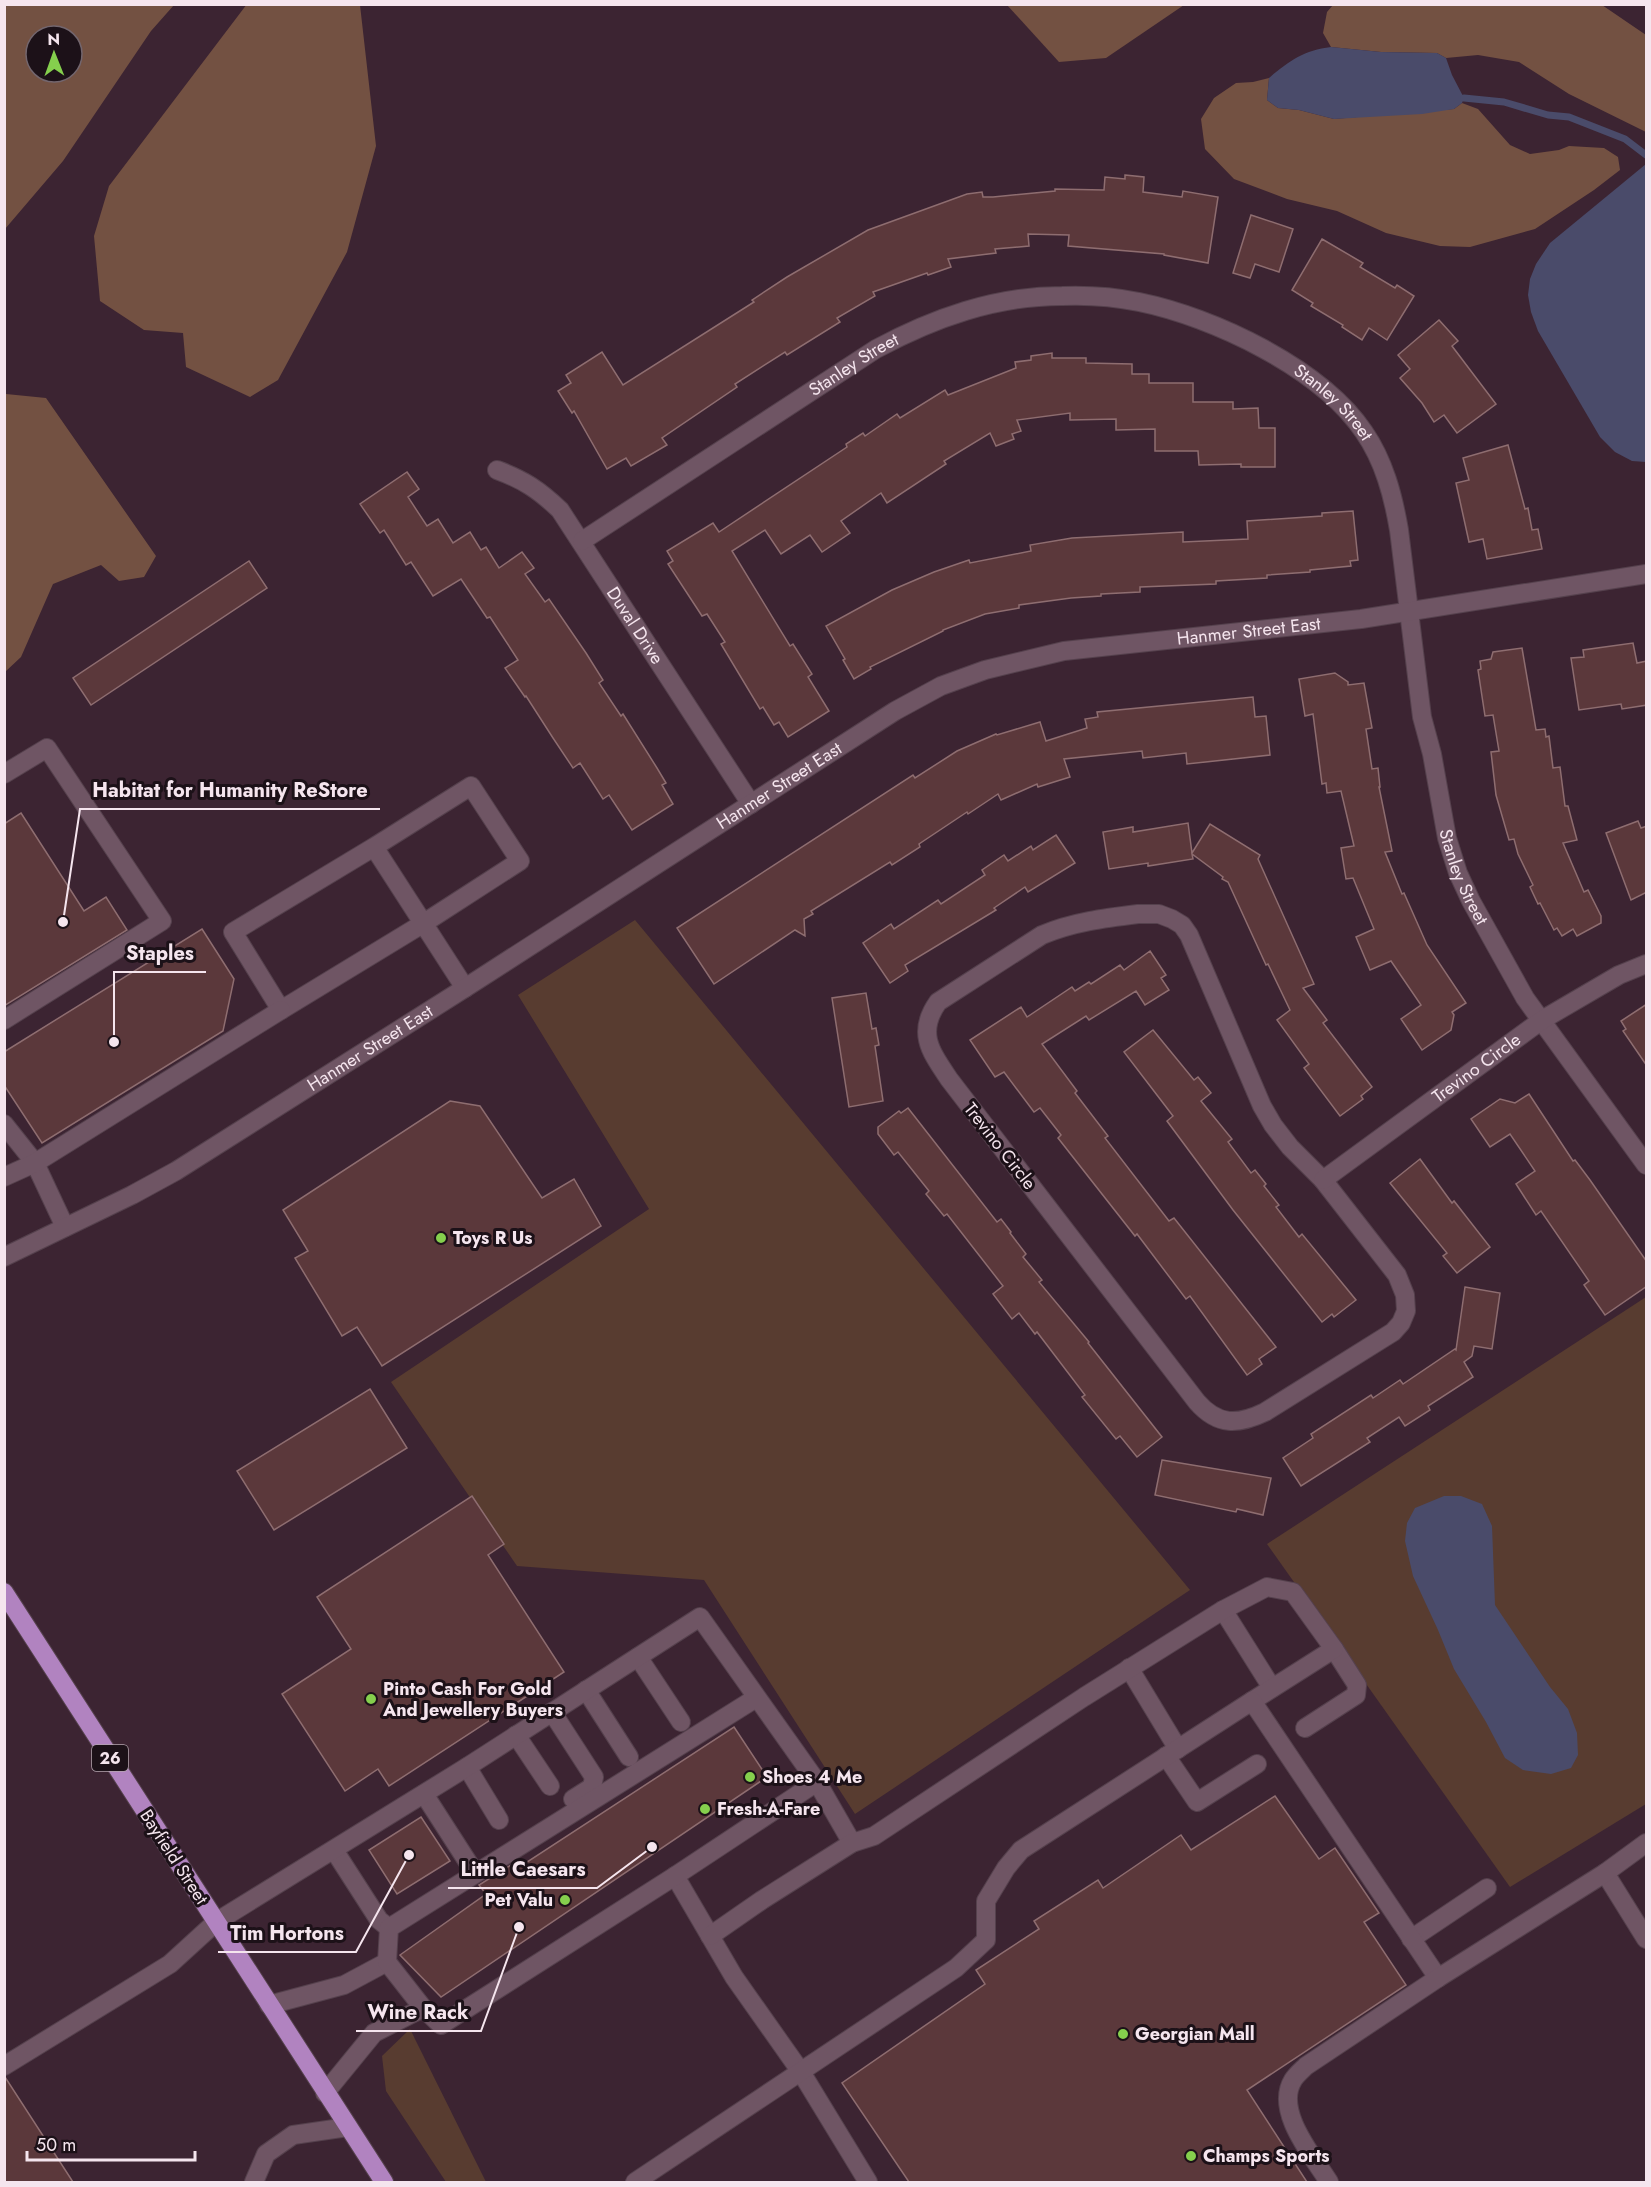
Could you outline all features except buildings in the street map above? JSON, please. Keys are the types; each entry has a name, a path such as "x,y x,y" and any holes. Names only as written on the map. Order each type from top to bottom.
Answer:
{"main road":[{"name":"Bayfield Street","path":"4,1592 384,2182"}],"street":[{"name":"Stanley Street","path":"582,541 876,349 917,327 954,313 1024,298 1062,296 1139,302 1179,313 1249,341 1290,364 1317,382 1342,405 1364,431 1381,461 1394,502 1422,717 1432,754 1447,838 1458,873 1486,929 1526,998 1647,1165"},
{"name":"Duval Drive","path":"497,470 521,479 545,495 560,510 751,804"},
{"name":"Hanmer Street East","path":"4,1257 176,1171 895,711 941,686 985,670 1064,651 1279,629 1647,574"},
{"path":"4,774 47,748 162,921 4,1020"},
{"path":"4,1177 35,1163 424,923 520,861 471,786 233,932 281,1010"},
{"path":"374,847 465,988"},
{"name":"Trevino Circle","path":"1138,914 1159,914 1172,919 1182,925 1194,946 1273,1125 1290,1147 1323,1180 1397,1275 1405,1294 1406,1311 1401,1323 1393,1332 1265,1412 1251,1419 1237,1422 1214,1417 1197,1402 949,1079 928,1044 926,1028 929,1014 938,1002 950,993 1042,935 1059,928 1138,914"},
{"name":"Trevino Circle","path":"1323,1180 1542,1020 1619,975 1647,964"},
{"path":"4,1124 35,1163 65,1227"},
{"path":"710,1936 852,1843 874,1836 1129,1668 1223,1610 1267,1587 1293,1592 1358,1685 1356,1695 1305,1728"},
{"path":"1223,1610 1272,1689"},
{"path":"4,2066 170,1964 216,1922 467,1767 700,1617 817,1782 852,1843"},
{"path":"635,2182 943,1977 986,1941 986,1901 1006,1868 1021,1850 1334,1649"},
{"path":"638,1657 681,1722"},
{"path":"1129,1668 1197,1802 1257,1764"},
{"path":"586,1690 629,1756"},
{"path":"389,1928 756,1698"},
{"path":"1252,1701 1438,1978"},
{"path":"452,1888 448,1881 592,1787 594,1777 552,1712"},
{"path":"516,1735 550,1786"},
{"path":"467,1767 499,1820"},
{"path":"389,1928 387,1962 423,2008 441,2025 675,1876 817,1782"},
{"path":"424,1794 471,1867"},
{"path":"1329,2182 1289,2115 1287,2101 1293,2079 1306,2066 1438,1978 1605,1873 1647,1843"},
{"path":"334,1850 379,1920 389,1928"},
{"path":"1605,1873 1647,1938"},
{"path":"675,1876 734,1977 801,2072 868,2182"},
{"path":"1411,1939 1487,1888"},
{"path":"269,2005 344,1985 387,1962"},
{"path":"325,2093 374,2033 423,2008"},
{"path":"256,2177 266,2154 293,2135 348,2127"}],"shaded area":[{"path":"5,4 174,5 151,31 63,161 5,229"},
{"path":"247,4 360,5 376,146 347,252 278,380 250,397 186,367 183,333 144,330 100,301 94,236 109,186"},
{"path":"1007,5 1184,5 1106,58 1059,62"},
{"path":"1333,5 1602,5 1646,35 1646,132 1569,94 1519,62 1478,55 1446,58 1437,53 1381,52 1331,47 1323,33 1327,12"},
{"path":"1269,78 1267,100 1278,108 1299,110 1334,119 1454,109 1462,103 1478,109 1510,145 1530,154 1559,150 1569,146 1604,148 1618,157 1620,170 1535,229 1470,247 1440,246 1386,233 1337,211 1287,199 1234,179 1205,149 1201,119 1214,98 1236,83"},
{"path":"6,394 46,398 156,556 144,577 119,581 101,565 53,584 21,657 5,672 4,396"},
{"path":"635,920 1190,1590 855,1814 704,1580 517,1566 391,1382 649,1209 518,995"},
{"path":"1646,1297 1646,1804 1510,1887 1267,1544"},
{"path":"410,2029 486,2182 446,2182 386,2091 382,2056"}],"water":[{"path":"1331,47 1381,52 1437,53 1446,58 1464,98 1462,103 1454,109 1422,114 1334,119 1299,110 1278,108 1267,100 1269,78 1276,72 1305,54"},
{"path":"1646,164 1646,462 1632,461 1615,452 1600,437 1538,331 1528,295 1530,279 1536,264 1550,243"},
{"path":"1444,1496 1461,1496 1482,1504 1492,1526 1495,1605 1550,1687 1568,1709 1577,1733 1578,1755 1571,1768 1551,1774 1523,1770 1505,1758 1454,1669 1413,1576 1405,1541 1407,1523 1415,1508"}],"waterway":[{"path":"1464,98 1504,102 1548,115 1569,117 1625,139 1646,155"}],"place":[{"name":"Habitat for Humanity ReStore","path":"63,922"},
{"name":"Staples","path":"114,1042"},
{"name":"Toys R Us","path":"441,1238"},
{"name":"Pinto Cash For Gold And Jewellery Buyers","path":"371,1699"},
{"name":"Shoes 4 Me","path":"750,1777"},
{"name":"Fresh-A-Fare","path":"705,1809"},
{"name":"Little Caesars","path":"652,1847"},
{"name":"Tim Hortons","path":"409,1855"},
{"name":"Pet Valu","path":"565,1900"},
{"name":"Wine Rack","path":"519,1927"},
{"name":"Georgian Mall","path":"1123,2034"},
{"name":"Champs Sports","path":"1191,2156"}]}
